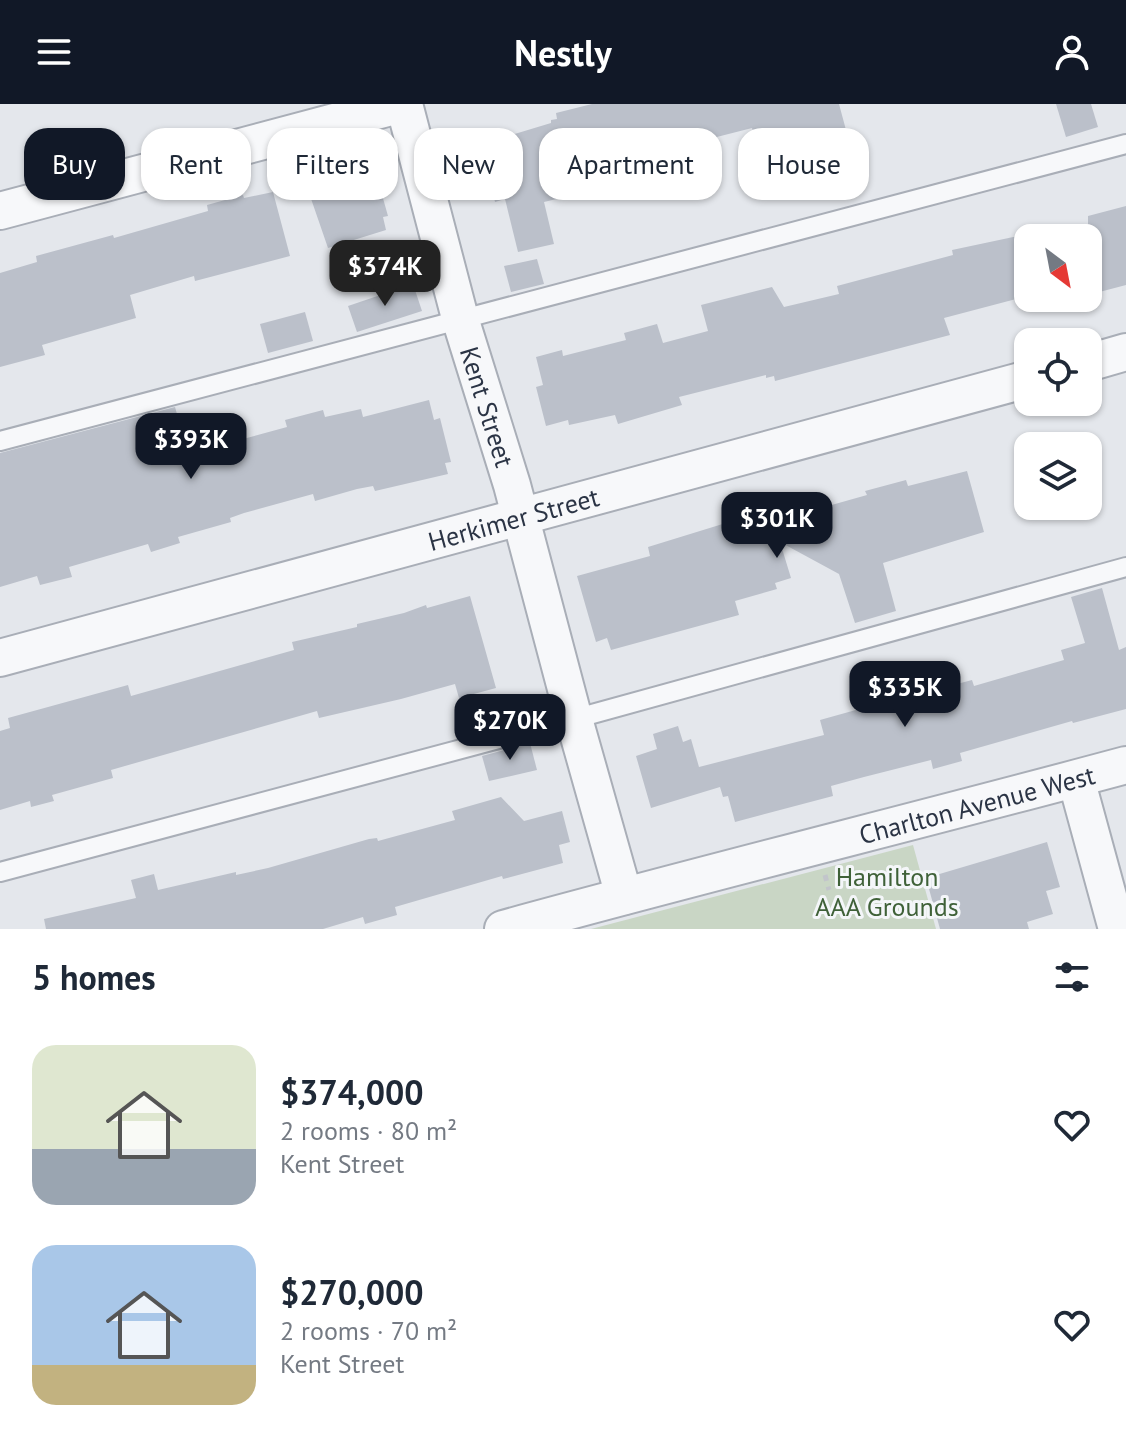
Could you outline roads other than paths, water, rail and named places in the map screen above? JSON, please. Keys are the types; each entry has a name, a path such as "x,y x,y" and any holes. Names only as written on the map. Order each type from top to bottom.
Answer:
{"street":[{"path":"0,211 403,104"},
{"name":"Kent Street","path":"403,104 460,318 521,518 624,896"},
{"path":"1102,359 1126,352"},
{"name":"Herkimer Street","path":"0,658 1014,383"},
{"name":"Charlton Avenue West","path":"503,929 1126,765"},
{"path":"1076,779 1117,929"}],"lane":[{"path":"0,441 1126,144"},
{"path":"0,872 1126,567"}],"park label":[{"name":"Hamilton AAA Grounds","path":"887,891"}]}
